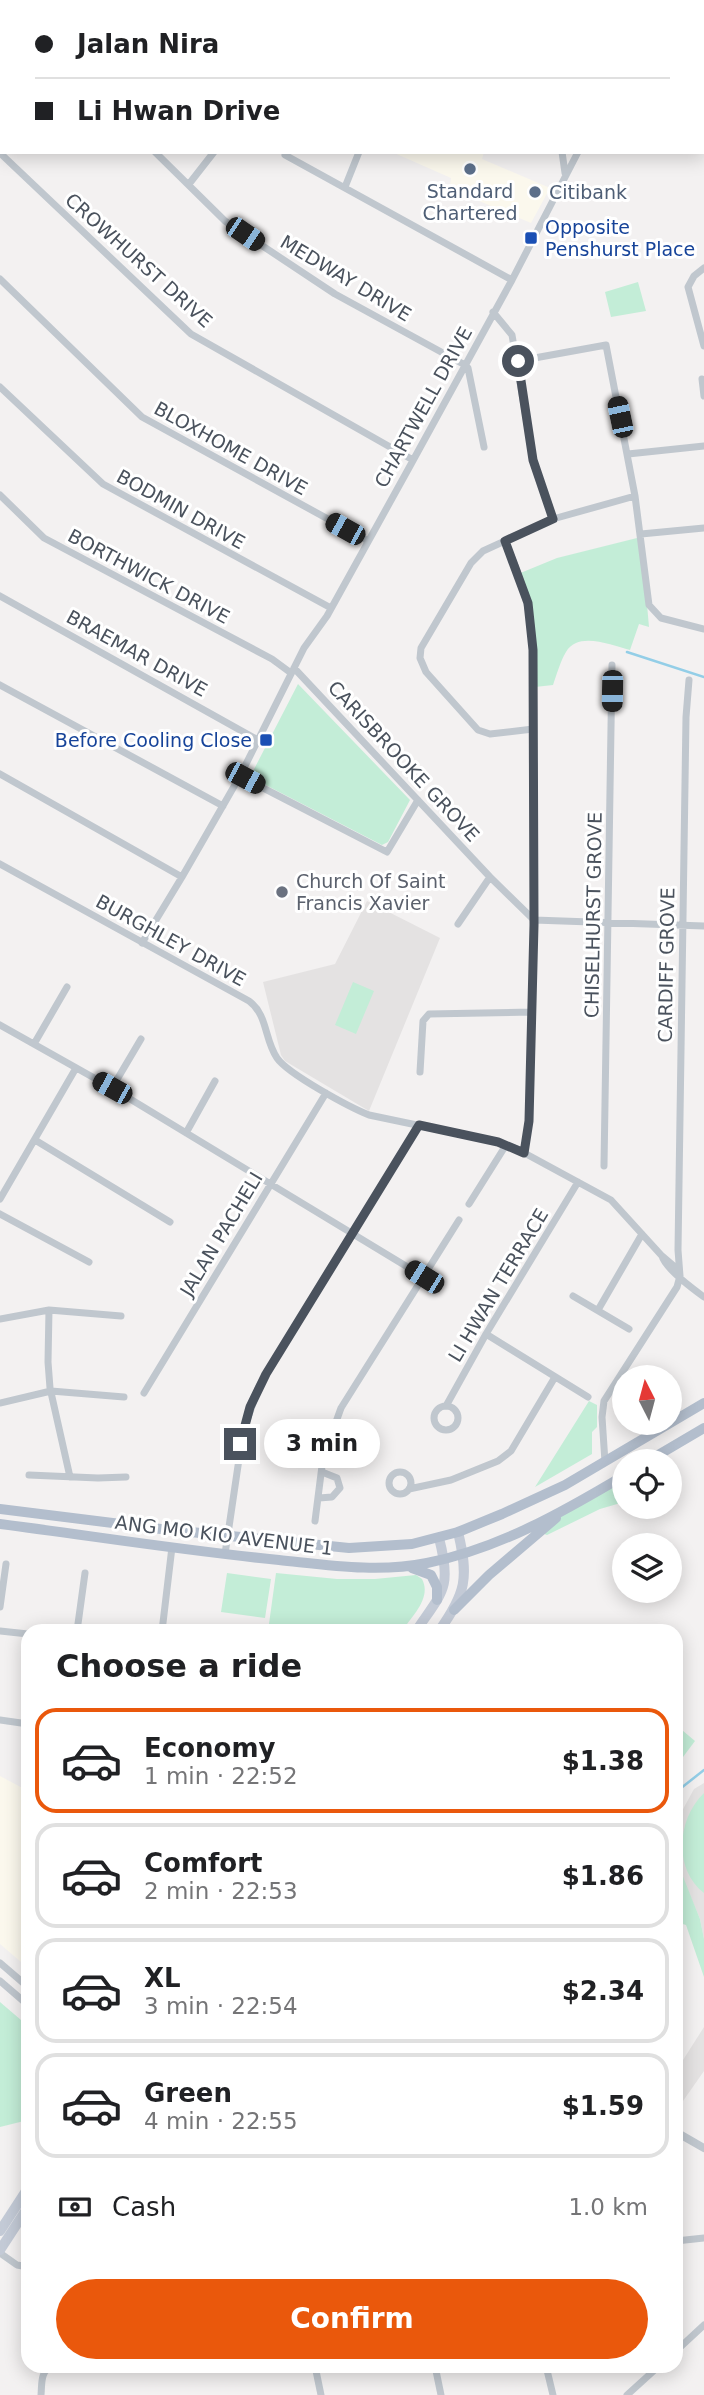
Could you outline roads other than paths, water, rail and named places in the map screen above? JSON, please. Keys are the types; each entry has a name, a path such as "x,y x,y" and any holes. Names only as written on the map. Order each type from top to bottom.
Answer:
{"main road":[{"name":"ANG MO KIO AVENUE 1","path":"0,1509 349,1548 392,1547 458,1532 565,1485 704,1403"},
{"path":"668,1449 704,1428"},
{"path":"454,1610 489,1575 572,1504 612,1482"},
{"name":"ANG MO KIO AVENUE 1","path":"0,1524 225,1554 348,1567 403,1567 463,1554 519,1533 572,1504"},
{"path":"444,1624 461,1597 464,1584 463,1554 458,1532"},
{"path":"421,1624 445,1584 444,1559 439,1538"},
{"path":"403,1567 419,1569 431,1575 436,1584 437,1600"},
{"path":"0,2231 21,2199"},
{"path":"0,2251 21,2218"}],"street":[{"name":"CROWHURST DRIVE","path":"1,154 191,334 414,460"},
{"name":"MEDWAY DRIVE","path":"157,154 225,220 335,294 464,365"},
{"path":"189,184 212,154"},
{"path":"345,187 358,154"},
{"path":"563,154 565,177"},
{"name":"CHARTWELL DRIVE","path":"142,943 240,776 304,648 331,608 414,460 577,154"},
{"path":"285,155 512,280"},
{"path":"704,268 694,276 688,287 704,346"},
{"name":"BLOXHOME DRIVE","path":"0,279 142,417 368,541"},
{"path":"493,313 512,335 533,460 553,519"},
{"path":"518,361 606,345 635,496 648,600 652,611 661,618 704,629"},
{"path":"464,365 468,368 484,447"},
{"path":"702,379 704,396"},
{"name":"BODMIN DRIVE","path":"0,387 103,484 331,608"},
{"path":"628,454 704,446"},
{"name":"BORTHWICK DRIVE","path":"0,495 44,538 293,671"},
{"path":"533,729 490,734 478,730 426,672 420,658 423,643 471,563 483,551 553,519 635,496"},
{"path":"640,534 704,528"},
{"path":"505,541 531,613 534,920 529,1121 524,1153"},
{"name":"BRAEMAR DRIVE","path":"0,596 258,740"},
{"name":"CHISELHURST GROVE","path":"604,1166 610,923 612,665"},
{"name":"CARISBROOKE GROVE","path":"293,671 534,920"},
{"name":"CARDIFF GROVE","path":"605,1462 602,1417 604,1401 664,1309 680,1276 678,1250 688,680"},
{"path":"0,685 222,806"},
{"path":"0,774 182,877"},
{"path":"240,776 387,852 418,800"},
{"name":"BURGHLEY DRIVE","path":"0,864 254,1004 263,1017 278,1059 326,1093 369,1115 506,1144 617,1205 676,1268 680,1276 704,1297"},
{"path":"458,924 490,877"},
{"path":"534,920 704,926"},
{"path":"34,1044 67,987"},
{"path":"420,1072 423,1021 429,1014 531,1012"},
{"path":"0,1025 112,1088 424,1277"},
{"path":"112,1088 141,1038"},
{"path":"0,1199 76,1068"},
{"path":"186,1133 215,1081"},
{"name":"JALAN PACHELI","path":"144,1393 326,1093"},
{"path":"225,1554 240,1444 250,1407 272,1363 419,1125"},
{"path":"35,1140 170,1222"},
{"path":"469,1204 506,1144"},
{"name":"LI HWAN TERRACE","path":"446,1406 578,1182"},
{"path":"0,1214 89,1262"},
{"path":"315,1521 327,1442 341,1408 459,1220"},
{"path":"598,1310 642,1234"},
{"path":"662,1256 673,1255 678,1250"},
{"path":"573,1296 629,1329"},
{"path":"49,1310 48,1362 51,1391 70,1477"},
{"path":"0,1319 49,1310 121,1316"},
{"path":"486,1334 588,1397"},
{"path":"409,1489 451,1480 498,1461 511,1451 555,1377"},
{"path":"0,1403 51,1391 124,1397"},
{"path":"319,1498 332,1497 340,1488 337,1478 322,1472"},
{"path":"29,1475 126,1477"},
{"path":"163,1624 172,1547"},
{"path":"0,1607 6,1564"},
{"path":"79,1624 85,1573"},
{"path":"0,1630 21,1633"},
{"path":"0,1720 21,1723"},
{"path":"0,1963 21,1981"},
{"path":"0,1981 21,1999"},
{"path":"683,2136 704,2148"},
{"path":"683,2240 704,2238"},
{"path":"0,2251 21,2266"},
{"path":"683,2344 704,2325"},
{"path":"41,2395 42,2376 45,2373"},
{"path":"316,2373 321,2395"},
{"path":"436,2373 441,2395"},
{"path":"548,2373 553,2395"},
{"path":"627,2395 651,2373"}],"waterway":[{"path":"627,652 704,677"},
{"path":"683,1786 704,1770"}],"place":[{"name":"Standard Chartered","path":"470,169"},
{"name":"Citibank","path":"535,192"},
{"name":"Opposite Penshurst Place","path":"531,238"},
{"name":"Before Cooling Close","path":"266,740"},
{"name":"Church Of Saint Francis Xavier","path":"282,892"}]}
